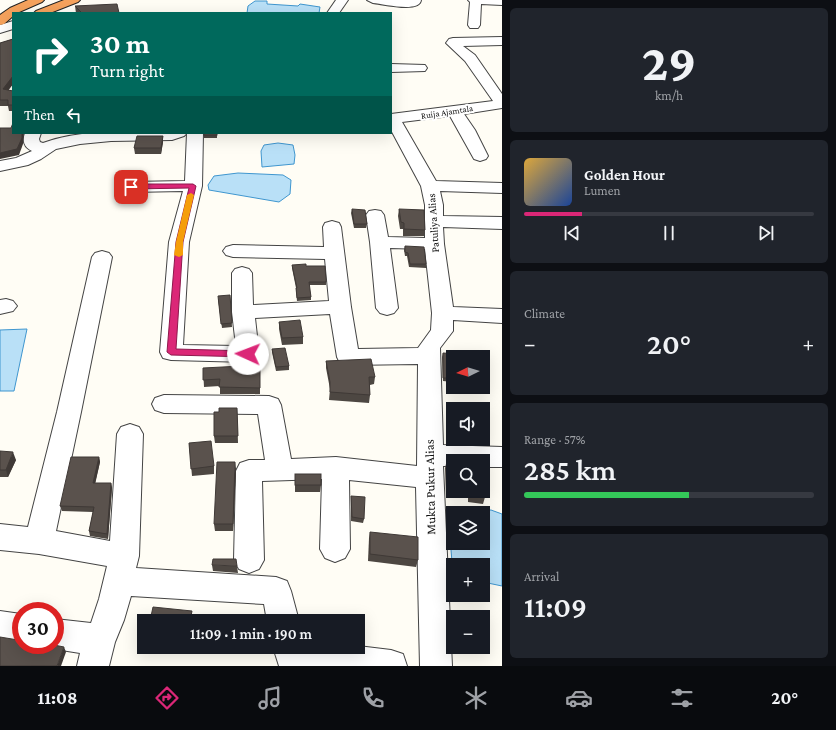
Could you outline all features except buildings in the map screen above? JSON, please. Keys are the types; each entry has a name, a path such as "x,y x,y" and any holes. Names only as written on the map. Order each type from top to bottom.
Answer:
{"highway":[{"path":"18,12 36,0"},
{"path":"43,12 74,0"}],"street":[{"path":"334,12 342,0"},
{"path":"373,0 412,4 415,3 415,0"},
{"path":"474,25 475,0 502,2"},
{"path":"502,41 462,40 452,43 470,58 502,104"},
{"path":"392,68 420,68"},
{"name":"Ruija Ajamtala","path":"392,118 430,116 454,110 502,104"},
{"path":"454,110 468,130 480,156"},
{"name":"Patuliya Alias","path":"392,118 410,147 430,186 434,205 434,244 443,313"},
{"path":"33,134 31,139 33,145 44,150"},
{"path":"0,166 20,163 34,157 49,146 97,135 176,134"},
{"path":"194,134 193,186 180,242 171,352 248,354 243,312 242,273"},
{"path":"131,187 193,186"},
{"path":"430,186 502,188"},
{"path":"376,216 387,308"},
{"path":"434,221 502,223"},
{"path":"332,227 340,307 348,357 428,356"},
{"path":"380,242 434,244"},
{"path":"233,251 334,253"},
{"path":"39,541 69,412 102,257"},
{"path":"243,312 340,307"},
{"path":"443,313 502,316"},
{"name":"Mukta Pukur Alias","path":"436,666 429,466 428,347 442,331 443,313"},
{"path":"164,404 269,405 280,470"},
{"path":"64,638 96,653 106,628 121,569 130,434"},
{"path":"249,560 249,471 429,466 502,457"},
{"path":"335,549 336,468"},
{"path":"0,537 39,541 121,569 276,591 281,614"},
{"path":"0,626 12,628"},
{"path":"291,654 391,666"}],"water":[{"path":"255,1 267,1 267,4 298,6 300,4 320,7 319,12 247,12 248,6"},
{"path":"278,143 293,145 295,155 294,164 262,167 261,151 264,145"},
{"path":"238,173 283,175 291,180 290,194 279,202 209,190 208,185 214,176"},
{"path":"27,329 14,391 0,391 0,330"},
{"path":"490,510 502,514 502,586 490,583 490,558 452,558 451,550 490,550"}],"slow traffic":[{"path":"179,255 180,242 191,195"}],"route":[{"path":"131,187 193,186 180,242 171,352 248,354"}]}
